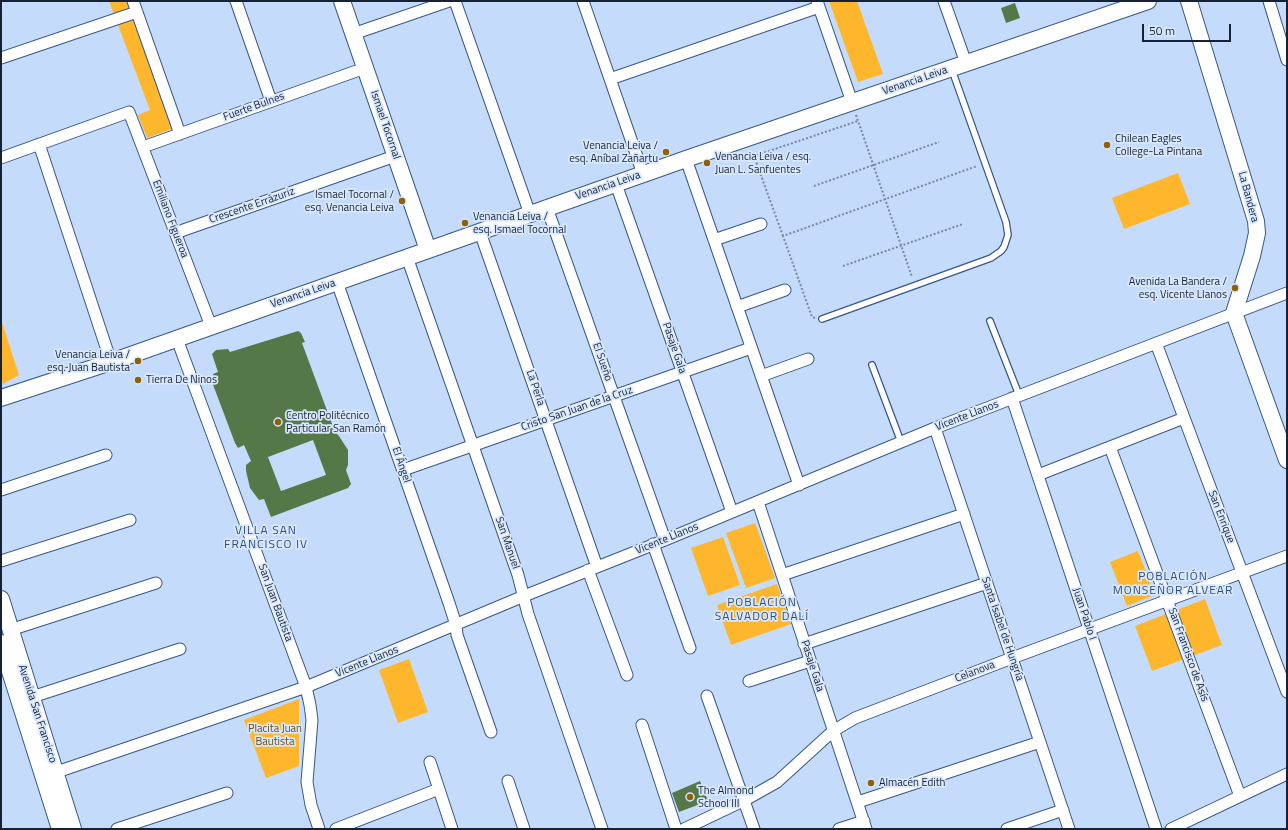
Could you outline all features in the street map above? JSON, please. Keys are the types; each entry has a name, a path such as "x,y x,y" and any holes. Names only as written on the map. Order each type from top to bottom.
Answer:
{"street":[{"path":"236,1 271,101"},
{"name":"Ismael Tocornal","path":"342,1 428,250"},
{"path":"353,34 449,1"},
{"path":"455,1 530,214"},
{"path":"583,1 643,174"},
{"path":"944,1 958,66"},
{"name":"Venancia Leiva","path":"1,398 177,339 643,174 958,66 1129,4 1148,1"},
{"name":"La Bandera","path":"1189,1 1256,221 1257,233 1252,256 1234,313"},
{"path":"1269,1 1287,60"},
{"path":"610,80 818,4 852,102"},
{"path":"1,58 135,6 180,134"},
{"name":"Fuerte Bulnes","path":"143,147 365,68"},
{"name":"Emiliano Figueroa","path":"39,144 129,112 211,326"},
{"path":"1,158 39,144 111,362"},
{"name":"Crescente Errázuriz","path":"176,233 396,156"},
{"path":"686,159 799,485"},
{"name":"Pasaje Gala","path":"616,184 732,512"},
{"name":"El Sueño","path":"547,208 665,540"},
{"path":"714,240 761,224"},
{"name":"La Perla","path":"480,232 546,420 627,675"},
{"name":"San Manuel","path":"407,257 518,575 528,614 602,829"},
{"name":"El Ángel","path":"337,282 449,603 456,625 457,635 491,732"},
{"path":"737,307 785,290"},
{"name":"Vicente Llanos","path":"50,775 306,687 935,428 1287,293"},
{"path":"1234,313 1287,460"},
{"name":"San Juan Bautista","path":"177,339 306,687 312,720 307,782 311,805 319,829"},
{"name":"San Enrique","path":"1156,343 1287,692"},
{"name":"Cristo San Juan de la Cruz","path":"403,470 751,348"},
{"path":"761,376 808,359"},
{"name":"Juan Pablo I","path":"1016,397 1038,475 1156,829"},
{"path":"1038,475 1184,418"},
{"name":"Santa Isabel de Hungría","path":"935,428 1069,829"},
{"name":"San Francisco de Asís","path":"1110,447 1240,796"},
{"path":"1,490 106,456"},
{"name":"Pasaje Gala","path":"758,502 865,825"},
{"path":"782,575 964,514"},
{"path":"1,561 130,520"},
{"path":"653,544 690,648"},
{"name":"Celanova","path":"684,829 745,800 777,782 834,731 855,718 1287,556"},
{"path":"804,644 987,583"},
{"path":"6,637 156,584"},
{"name":"Avenida San Francisco","path":"1,599 6,637 6,674 73,829"},
{"name":"Avenida San Francisco","path":"6,637 32,697 50,775 60,829"},
{"path":"32,697 180,649"},
{"path":"749,681 810,661"},
{"path":"707,696 754,829"},
{"path":"642,725 676,829"},
{"path":"858,802 1040,742"},
{"path":"430,762 452,829"},
{"path":"1171,829 1287,774"},
{"path":"508,781 524,829"},
{"path":"336,829 439,789"},
{"path":"117,829 227,793"},
{"path":"1007,829 1063,810"},
{"path":"840,829 865,825"}],"lane":[{"path":"822,319 991,258 1000,252 1004,247 1008,235 1008,228 985,163 958,66"},
{"path":"990,321 1016,397"},
{"path":"872,365 901,442"}],"path":[{"path":"852,102 915,286"},
{"path":"822,319 812,317 754,156 858,121"},
{"path":"814,186 939,142"},
{"path":"783,236 985,163"},
{"path":"843,266 964,224"}],"green space":[{"path":"109,1 126,1 174,128 147,138 138,115 150,110"},
{"path":"829,1 857,1 883,74 858,82"},
{"path":"1178,173 1190,204 1124,229 1112,198"},
{"path":"1,319 19,375 3,384 1,375"},
{"path":"755,523 775,578 746,588 726,533"},
{"path":"723,537 740,585 708,596 691,548"},
{"path":"1138,551 1155,595 1127,606 1110,562"},
{"path":"777,584 791,624 731,645 717,605"},
{"path":"1205,599 1222,645 1152,671 1135,626"},
{"path":"409,659 428,712 398,723 379,670"},
{"name":"Placita Juan Bautista","path":"299,699 299,766 266,778 244,720"}],"building":[{"path":"1015,3 1020,18 1006,23 1001,8"},
{"name":"Centro Politécnico Particular San Ramón","path":"298,331 301,333 305,342 302,343 335,432 348,450 348,465 346,470 351,484 348,488 271,517 264,499 259,500 250,488 246,465 251,461 244,445 238,448 235,443 212,382 215,381 213,374 218,372 212,354 216,350 228,349 230,352","holes":["313,440 326,475 281,491 268,457"]},
{"name":"The Almond School III","path":"700,781 708,801 679,812 672,793"}],"place":[{"name":"Chilean Eagles College-La Pintana","path":"1107,145"},
{"name":"Venancia Leiva / esq. Aníbal Zañartu","path":"666,152"},
{"name":"Venancia Leiva / esq. Juan L. Sanfuentes","path":"707,163"},
{"name":"Ismael Tocornal / esq. Venancia Leiva","path":"402,201"},
{"name":"Venancia Leiva / esq. Ismael Tocornal","path":"465,223"},
{"name":"Avenida La Bandera / esq. Vicente Llanos","path":"1235,288"},
{"name":"Venancia Leiva / esq. Juan Bautista","path":"138,361"},
{"name":"Tierra De Ninos","path":"138,380"},
{"name":"Centro Politécnico Particular San Ramón","path":"278,422"},
{"name":"Almacén Edith","path":"871,783"},
{"name":"The Almond School III","path":"690,797"}],"district":[{"name":"VILLA SAN FRANCISCO IV","path":"266,538"},
{"name":"POBLACIÓN MONSEÑOR ALVEAR","path":"1173,584"},
{"name":"POBLACIÓN SALVADOR DALÍ","path":"762,610"}]}
